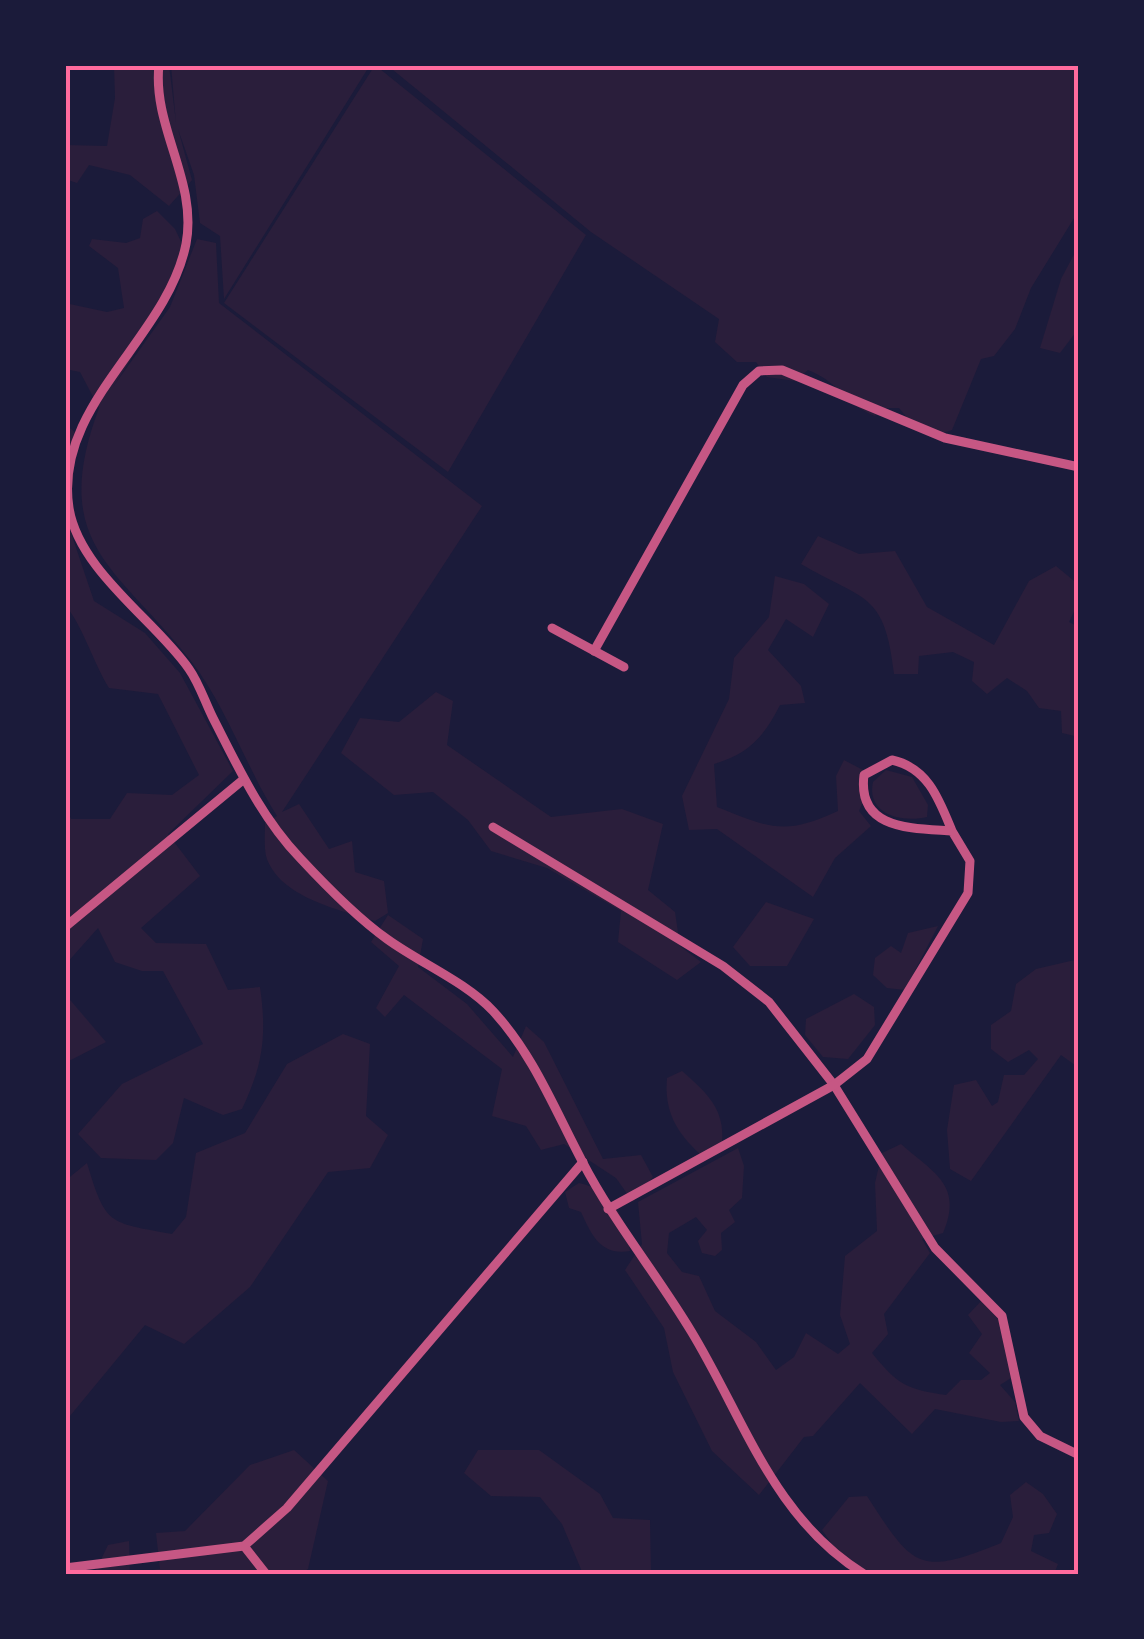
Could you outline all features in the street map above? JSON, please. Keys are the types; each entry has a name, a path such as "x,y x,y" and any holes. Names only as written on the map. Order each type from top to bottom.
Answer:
{"street":[{"path":"159,65 157,86 166,128 184,180 186,244 162,302 92,406 70,464 67,511 80,538 126,604 188,668 244,779 271,824 300,858 383,936 492,1008 530,1060 608,1208 692,1333 752,1449 795,1515 837,1558 864,1574"},
{"path":"594,650 743,385 760,371 782,370 945,438 1079,467"},
{"path":"552,628 624,667"},
{"path":"608,1208 834,1085 867,1060 968,894 970,862 926,777 912,764 892,760 864,775 862,792 868,810 881,822 952,830"},
{"path":"65,926 244,779"},
{"path":"494,828 722,966 769,1002 834,1085 936,1248 1002,1316 1024,1417 1040,1436 1079,1456"},
{"path":"65,1568 244,1546 287,1508 583,1162"},
{"path":"244,1546 266,1574"}],"shaded area":[{"path":"114,65 169,65 176,123 171,65 370,65 224,299 220,236 200,223 194,175 178,129 192,180 169,206 130,175 89,165 77,183 65,179 65,145 107,146 115,98"},
{"path":"375,65 586,235 448,472 224,303"},
{"path":"387,65 1079,65 1079,210 1031,288 1015,329 994,356 981,359 952,430 943,433 908,419 899,408 886,408 875,416 808,370 795,381 767,377 756,362 737,362 715,342 719,319 591,232"},
{"path":"157,211 175,229 186,252 166,305 113,387 170,307 197,239 216,243 219,303 482,506 282,812 299,804 329,849 352,841 355,872 384,881 388,913 375,921 312,900 283,882 273,870 266,856 265,823 277,816 225,717 191,661 98,550 86,523 81,492 85,454 99,408 80,372 65,369 65,303 107,312 124,308 118,268 89,246 92,239 126,243 140,238 143,219"},
{"path":"1079,245 1079,328 1060,353 1040,348 1061,279"},
{"path":"65,424 77,434 69,527 94,601 145,633 180,673 233,771 168,834 200,876 141,928 156,943 206,944 228,990 260,987 262,1050 242,1109 223,1115 184,1098 173,1143 156,1160 101,1158 78,1134 122,1084 203,1044 163,971 142,971 115,962 98,928 65,965 65,806 71,819 110,819 127,793 172,795 199,775 158,694 109,688 65,605"},
{"path":"818,536 859,554 895,551 927,607 994,645 1029,581 1056,566 1079,585 1079,601 1069,622 1079,627 1079,737 1062,733 1061,711 1039,708 1027,691 1007,678 987,694 972,681 974,662 953,652 919,656 918,674 894,674 885,627 877,612 856,593 801,564"},
{"path":"775,576 804,584 829,604 813,637 786,619 768,650 801,686 805,703 780,705 754,743 714,764 717,807 764,824 804,824 838,811 836,776 844,760 863,770 866,795 859,811 871,826 835,858 813,897 717,829 689,830 682,796 729,699 734,658 769,617"},
{"path":"436,692 453,701 447,745 551,817 622,809 663,824 648,890 675,912 680,946 701,962 677,980 618,942 621,911 547,868 491,851 468,820 433,792 394,795 341,753 360,718 399,722"},
{"path":"886,770 912,777 928,805 927,817 907,819 880,809 872,793 873,782"},
{"path":"766,902 814,919 787,966 750,966 733,947"},
{"path":"388,915 423,939 418,967 467,1004 513,1057 526,1026 544,1042 603,1159 641,1155 653,1177 633,1202 616,1178 564,1144 541,1150 526,1126 492,1116 502,1069 404,995 385,1017 376,1008 399,966 371,942"},
{"path":"938,926 905,990 887,988 873,975 875,958 891,946 901,953 908,933"},
{"path":"1079,959 1079,1068 1061,1055 971,1181 950,1169 947,1130 954,1085 976,1080 992,1106 998,1102 1004,1075 1024,1075 1038,1059 1029,1050 1008,1062 991,1049 991,1025 1011,1011 1016,984 1036,969"},
{"path":"65,994 106,1042 65,1063"},
{"path":"854,994 874,1007 875,1025 848,1059 823,1057 805,1035 806,1019"},
{"path":"343,1034 370,1044 366,1116 388,1135 370,1168 328,1172 250,1287 184,1344 145,1325 65,1422 65,1181 87,1163 99,1199 113,1218 134,1227 172,1234 186,1217 196,1153 245,1133 287,1064"},
{"path":"682,1071 706,1094 721,1120 722,1143 700,1154 678,1129 670,1111 667,1078"},
{"path":"901,1144 935,1173 950,1203 943,1233 922,1239 930,1253 884,1314 888,1334 872,1353 896,1379 921,1390 946,1395 961,1380 981,1380 990,1373 969,1353 982,1334 968,1315 982,1300 998,1319 1011,1378 1000,1385 1015,1402 1019,1421 1001,1422 935,1409 912,1434 860,1383 813,1436 804,1437 759,1495 712,1451 673,1372 664,1328 625,1270 642,1244 638,1202 738,1148 744,1166 742,1198 729,1210 735,1222 721,1233 722,1250 715,1256 702,1253 698,1241 707,1230 696,1217 669,1233 667,1253 682,1272 699,1276 715,1311 756,1342 776,1370 794,1357 806,1333 838,1354 850,1344 840,1315 845,1256 877,1231 875,1183 882,1153"},
{"path":"579,1183 600,1192 616,1208 630,1251 605,1247 581,1212 569,1208 565,1192"},
{"path":"294,1450 328,1481 308,1569 300,1574 94,1574 108,1545 129,1541 130,1573 160,1569 156,1533 185,1531 250,1465"},
{"path":"478,1450 539,1450 600,1494 613,1518 650,1520 651,1574 583,1574 562,1524 540,1497 491,1496 464,1473"},
{"path":"1026,1482 1043,1494 1057,1514 1049,1533 1034,1535 1031,1551 1058,1564 1054,1574 866,1574 837,1551 822,1530 849,1497 867,1496 908,1551 934,1562 952,1560 1001,1543 1013,1517 1010,1495"}]}
